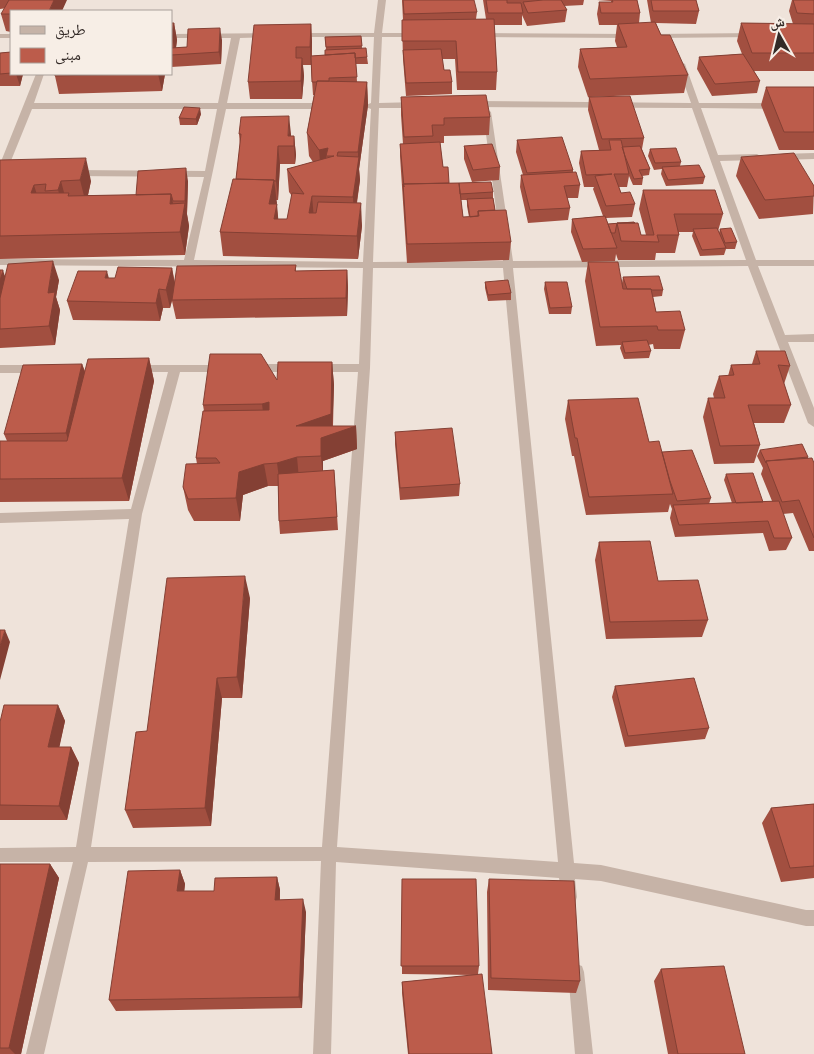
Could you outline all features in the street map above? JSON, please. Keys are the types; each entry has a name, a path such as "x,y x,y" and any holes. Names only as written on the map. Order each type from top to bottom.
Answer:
{"street":[{"path":"322,1054 329,854 364,368 378,34 382,0"},
{"path":"188,264 209,174 236,35"},
{"path":"172,36 274,35"},
{"path":"283,35 427,35"},
{"path":"466,35 674,45 766,35"},
{"path":"674,45 752,263 814,423"},
{"path":"4,173 40,75"},
{"path":"467,104 696,107 785,106"},
{"path":"486,104 508,264 570,909"},
{"path":"356,106 430,105"},
{"path":"29,106 337,106"},
{"path":"715,158 814,156"},
{"path":"60,173 209,174"},
{"path":"0,262 368,265 814,263"},
{"path":"782,339 814,338"},
{"path":"126,368 364,368"},
{"path":"35,1054 82,855 136,514 175,368"},
{"path":"0,369 49,369"},
{"path":"0,518 136,514"},
{"path":"0,855 329,854 566,870 601,873 806,918 814,918"},
{"path":"575,957 584,1054"}],"building":[{"path":"9,0 54,0 49,10 10,10 10,14 1,14"},
{"path":"403,0 474,0 477,12 404,14"},
{"path":"486,0 507,0 507,3 521,3 523,13 488,13"},
{"path":"561,0 567,10 528,13 523,2"},
{"path":"612,0 637,0 640,13 601,13 599,2 613,2"},
{"path":"651,0 696,0 699,11 653,11"},
{"path":"793,0 814,0 814,14 797,13"},
{"path":"494,19 497,72 458,72 456,41 402,41 402,20"},
{"path":"655,22 661,35 670,35 688,75 590,79 580,49 627,47 618,24"},
{"path":"741,23 814,24 814,53 752,53"},
{"path":"311,24 310,47 296,47 296,58 302,58 301,81 248,82 254,25"},
{"path":"220,28 219,52 172,55 172,48 187,47 188,29"},
{"path":"361,36 362,46 326,47 325,37"},
{"path":"366,48 367,57 355,58 355,53 325,55 325,50"},
{"path":"441,49 444,70 450,70 452,82 406,83 403,50"},
{"path":"10,52 10,73 0,74 0,53"},
{"path":"355,53 357,77 329,78 329,81 312,82 311,56"},
{"path":"743,54 760,81 715,84 699,57"},
{"path":"55,75 96,75 55,76"},
{"path":"317,81 367,82 358,152 338,152 337,156 359,157 353,197 312,196 309,213 316,213 318,202 361,203 357,236 220,232 233,179 274,180 269,204 277,204 274,219 287,219 292,193 304,194 287,169 334,156 326,156 328,148 319,150 307,133"},
{"path":"766,87 814,87 814,132 784,132"},
{"path":"486,95 490,117 444,118 444,125 432,125 433,136 404,137 401,97"},
{"path":"630,96 644,138 602,139 589,97"},
{"path":"184,107 200,108 196,119 179,118"},
{"path":"289,116 288,136 294,136 294,146 278,146 276,181 236,179 241,117"},
{"path":"562,137 573,170 527,173 517,140"},
{"path":"609,140 621,140 629,174 614,174 621,193 630,192 635,204 606,206 595,176 612,174 586,175 581,151 611,150"},
{"path":"440,142 443,167 448,167 449,183 404,184 400,144"},
{"path":"492,144 500,167 473,170 464,146"},
{"path":"640,146 650,169 639,170 643,178 634,179 622,147"},
{"path":"676,148 681,162 655,163 650,149"},
{"path":"794,153 814,186 814,196 765,200 741,157"},
{"path":"86,158 80,180 61,181 58,190 45,191 46,184 34,185 31,193 69,193 68,196 171,194 170,204 185,203 180,232 0,236 0,160"},
{"path":"699,165 705,177 668,180 662,167"},
{"path":"186,168 185,201 173,201 171,194 136,195 138,171"},
{"path":"576,172 580,185 564,186 570,208 530,210 521,175"},
{"path":"491,182 493,192 460,194 459,183"},
{"path":"459,183 463,217 479,216 478,211 506,210 511,242 407,244 403,184"},
{"path":"643,190 715,190 723,214 674,214 679,235 657,235 659,242 621,241 617,223 638,223 641,235 654,235"},
{"path":"493,198 495,210 478,211 478,216 470,217 467,199"},
{"path":"605,216 617,248 583,249 572,219"},
{"path":"617,223 615,233 611,233 608,224"},
{"path":"717,228 726,248 702,250 693,229"},
{"path":"731,228 737,242 725,243 720,229"},
{"path":"53,261 48,293 55,292 49,326 0,329 0,298 8,264"},
{"path":"588,262 618,262 623,289 651,289 656,312 680,311 685,330 658,330 657,326 600,327"},
{"path":"296,265 295,271 347,270 346,298 172,300 177,266"},
{"path":"118,267 172,268 166,290 159,289 156,303 67,301 78,271 107,271 105,278 115,278"},
{"path":"0,270 3,270 0,281"},
{"path":"659,276 663,290 627,289 623,277"},
{"path":"508,280 511,293 488,295 485,282"},
{"path":"545,282 567,282 572,307 550,308"},
{"path":"647,340 651,351 625,353 622,342"},
{"path":"756,351 785,351 790,366 778,365 791,405 748,405 760,445 720,446 708,398 725,398 719,376 734,375 731,365 760,364"},
{"path":"210,354 261,354 277,380 278,362 332,362 331,414 296,426 356,426 321,438 321,456 297,457 239,472 236,498 188,499 183,487 186,464 220,463 216,458 196,458 203,411 269,410 269,402 262,404 203,405"},
{"path":"149,358 122,478 0,479 0,441 67,441 88,359"},
{"path":"82,364 66,433 4,434 23,365"},
{"path":"638,398 649,442 659,441 673,494 589,497 568,400"},
{"path":"452,428 460,484 400,488 395,432"},
{"path":"802,444 808,457 766,461 766,463 760,450"},
{"path":"692,450 711,498 677,501 662,452"},
{"path":"812,458 814,463 814,538 799,500 782,502 766,461"},
{"path":"334,470 337,517 279,521 278,474"},
{"path":"753,473 763,502 736,503 726,474"},
{"path":"779,501 792,538 774,538 768,521 679,525 673,505"},
{"path":"650,541 658,581 698,580 708,620 610,622 599,542"},
{"path":"245,576 237,677 217,678 205,808 125,810 136,732 147,731 167,578"},
{"path":"0,630 5,630 0,646"},
{"path":"694,678 709,728 628,736 615,686"},
{"path":"4,705 58,705 48,747 71,747 59,806 0,805 0,722"},
{"path":"814,804 814,866 790,868 771,808"},
{"path":"0,864 50,864 9,1048 0,1048"},
{"path":"180,870 177,891 214,891 215,878 277,877 275,900 303,899 299,997 109,1000 128,871"},
{"path":"402,879 476,879 479,966 401,966"},
{"path":"489,879 574,881 580,981 491,978"},
{"path":"724,966 745,1054 678,1054 661,969"},
{"path":"482,974 492,1054 409,1054 402,982"}]}
